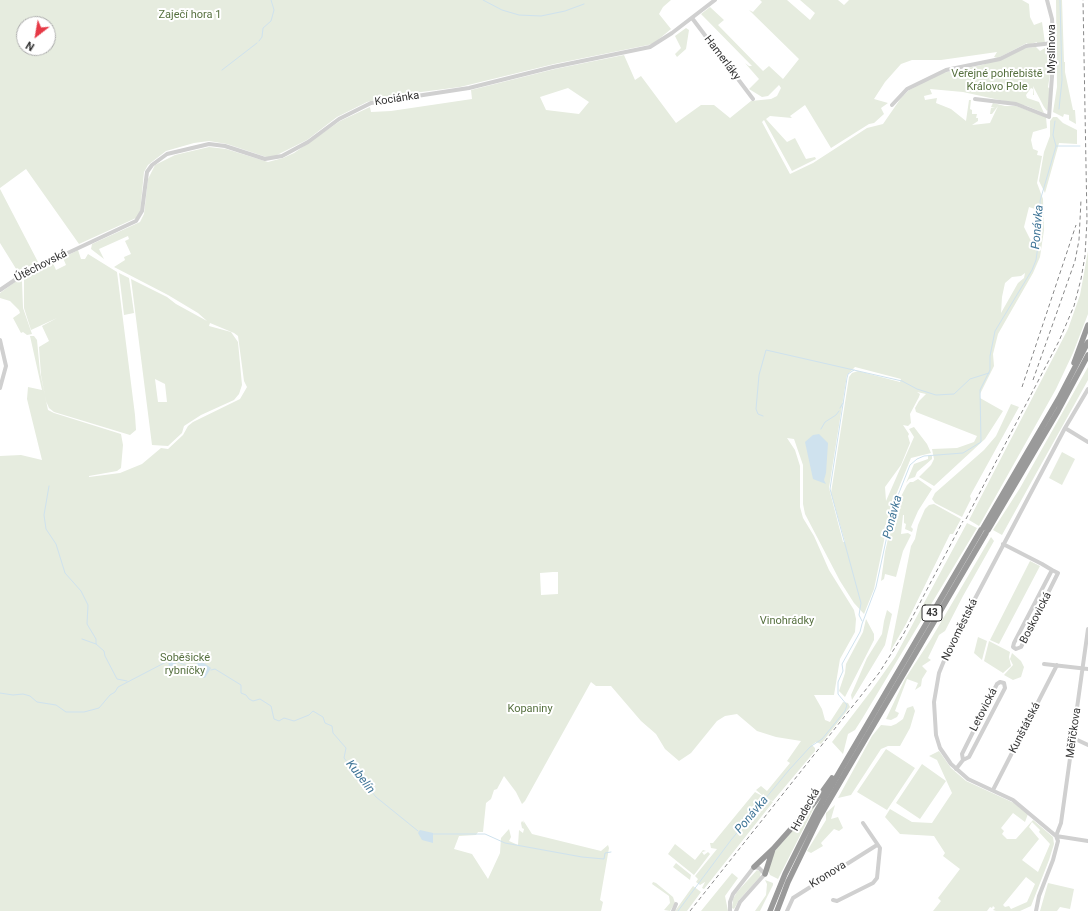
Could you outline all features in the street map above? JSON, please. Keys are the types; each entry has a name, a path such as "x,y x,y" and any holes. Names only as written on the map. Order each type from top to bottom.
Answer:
{"highway":[{"path":"1059,398 1088,325"},
{"name":"43","path":"985,530 1059,398 1088,342"},
{"name":"43","path":"870,724 985,530 1058,411 1088,355"},
{"name":"Hradecká","path":"770,911 799,850 849,756 870,724"},
{"name":"Hradecká","path":"777,911 799,850 819,818 870,724"},
{"path":"754,867 774,849 814,803 849,756"},
{"path":"765,874 774,849"}],"street":[{"name":"Kociánka","path":"83,245 140,218 147,172 152,165 167,154 209,144 225,146 261,158 273,159 297,149 338,119 371,103 469,88 553,67 656,45 715,0"},
{"name":"Myslínova","path":"975,99 1025,106 1049,117 1053,44 1052,19 1047,0"},
{"name":"Hamerláky","path":"692,18 753,99"},
{"path":"892,105 907,89 946,70 1000,59 1026,46 1053,44"},
{"name":"Útěchovská","path":"0,290 19,276 83,245"},
{"path":"0,340 6,366 0,388"},
{"name":"Novoměstská","path":"1056,836 1013,800 968,779 956,769 944,754 936,735 934,712 936,686 949,650 1003,544 1065,428 1088,389"},
{"path":"1065,428 1088,442"},
{"name":"Boskovická","path":"1003,544 1058,573 1021,647 1019,650 1016,649 1013,647 1014,643 1052,570"},
{"name":"Měřičkova","path":"1036,910 1058,841 1056,836 1061,823 1088,630"},
{"path":"1044,664 1088,669"},
{"name":"Kunštátská","path":"993,790 1057,665"},
{"name":"Letovická","path":"956,769 963,760 968,757 1005,688 1004,682 997,684 962,754 963,760"},
{"path":"1073,738 1088,745"},
{"path":"833,900 837,901 873,884 876,880 881,852 880,848 862,823"},
{"path":"1056,836 1088,841"},
{"name":"Kronova","path":"787,911 791,899 877,845"},
{"path":"730,911 730,902 733,894 754,867 765,874 740,902 736,911"},
{"path":"673,911 676,904"},
{"path":"1031,911 1036,910"}],"green space":[{"name":"Zaječí hora 1","path":"0,0 671,0 663,7 659,14 671,29 653,44 554,64 460,87 390,96 367,102 337,117 307,140 273,157 266,157 227,144 209,141 194,143 166,151 148,165 144,172 140,213 136,218 79,244 26,169 0,188"},
{"path":"760,0 787,0 810,20 815,13 800,0 838,0 844,5 849,0 1022,0 1029,4 1030,17 1034,25 1042,22 1045,43 1037,44 1037,42 1028,45 1027,43 998,58 994,57 997,52 941,60 912,60 901,64 885,82 874,99 888,103 881,108 884,114 874,123 869,124 831,148 805,105 790,116 792,118 770,116 766,119 787,142 795,138 806,159 815,157 816,159 792,171 764,120 762,122 790,174 813,163 867,128 883,124 901,98 909,90 942,73 982,65 1026,48 1036,47 1040,51 1050,45 1052,47 1049,51 1049,57 1052,61 1048,87 1050,90 1048,110 1047,111 1044,107 1033,86 1034,95 1033,89 1031,88 1026,95 1027,98 1039,102 1044,113 1027,106 963,92 930,89 932,94 924,96 925,100 937,98 936,103 951,109 966,121 969,100 971,100 970,109 972,110 972,114 977,114 976,118 978,118 978,121 972,125 990,123 998,106 992,114 990,114 991,108 995,108 991,107 993,103 1005,106 1016,106 1046,117 1047,128 1033,132 1031,140 1033,149 1038,151 1037,155 1042,156 1037,183 1043,199 1044,230 1040,257 1033,273 998,334 993,354 994,366 980,394 980,398 1003,411 985,439 934,486 919,477 931,465 934,459 932,449 957,448 974,442 977,436 916,412 915,408 926,394 917,392 920,394 910,414 911,423 908,426 903,425 909,434 908,436 910,443 901,465 885,487 886,501 914,437 909,429 914,427 927,444 931,453 911,458 891,507 874,589 864,614 854,603 840,581 805,514 803,504 803,465 794,439 787,438 795,450 800,466 800,507 803,518 814,536 829,570 854,610 856,619 855,632 840,659 834,695 814,695 822,709 825,720 830,722 843,702 848,703 850,707 821,744 816,742 812,745 815,748 815,751 773,801 769,800 773,802 704,889 702,888 705,882 700,885 696,882 698,879 695,876 717,849 711,848 710,843 713,843 755,792 764,797 764,794 762,795 756,790 761,786 767,791 790,763 787,761 801,741 776,737 757,731 737,714 725,716 717,721 691,753 679,761 665,749 656,734 641,721 611,686 596,686 591,682 525,801 522,804 516,792 504,776 497,789 494,790 491,799 486,803 483,832 478,832 476,835 459,836 454,849 472,854 488,879 500,853 501,838 509,829 511,837 509,841 518,845 519,830 523,833 524,829 522,828 521,823 522,821 524,823 523,820 532,834 601,851 608,845 609,848 600,900 603,902 601,911 0,911 0,456 21,455 42,460 27,399 28,387 42,390 30,336 34,336 37,340 40,372 48,410 121,434 123,445 121,468 117,471 89,477 120,473 142,464 161,448 168,449 183,435 188,426 193,422 240,399 247,387 244,381 238,336 234,333 210,323 209,326 231,332 238,342 242,385 239,394 234,400 201,415 184,426 182,433 168,446 152,445 131,279 167,297 176,304 207,321 198,313 168,295 114,267 125,260 124,257 131,254 125,241 129,239 128,236 99,249 104,259 91,249 92,244 140,222 144,214 148,179 155,165 175,155 209,147 226,149 268,162 294,153 340,121 370,107 371,112 391,111 472,99 471,90 555,69 624,55 635,80 641,76 676,123 701,105 714,105 730,118 751,101 771,99 777,96 781,88 779,85 768,96 762,97 749,89 759,79 745,63 752,66 701,14 710,7 724,20 718,25 763,71 769,66 783,79 799,59 749,10 753,12 762,2","holes":["568,88 589,102 579,114 546,110 540,97","1029,207 1035,209 1036,212 1032,243 1024,227","1025,273 1024,278 1018,283 1001,313 1005,283 1012,277 1021,276","855,367 901,379 900,382 858,371 852,373 849,377 831,493 845,542 843,542 829,488 847,375","155,379 165,384 167,402 158,402","558,572 558,594 541,595 540,573"]},
{"path":"1056,0 1062,0 1065,72 1073,110 1075,110 1076,124 1069,120 1069,115 1064,114 1063,117 1053,112 1057,87"},
{"path":"686,28 689,30 686,49 677,57 675,54 681,48 675,36"},
{"path":"1053,117 1057,117 1063,123 1077,130 1077,144 1059,143 1045,193 1039,181 1044,152 1050,136 1050,121"},
{"path":"0,189 38,262 18,272 0,243"},
{"path":"78,250 81,259 85,259 88,254 117,272 135,415 136,430 130,435 54,412 49,408 46,401 41,375 39,347 49,341 42,326 57,318 31,330 24,308 24,277 25,275 49,264 53,263 56,270 66,265 63,258"},
{"path":"1088,251 1088,314 1073,353 1056,389 979,526 969,520 1068,329 1080,295"},
{"path":"119,273 129,278 134,313 124,315"},
{"path":"21,279 22,282 23,308 32,334 27,335 23,332 21,333 13,318 20,313 19,310 10,301 0,298 0,293"},
{"path":"1088,367 1088,380 1002,535 993,530 1020,488"},
{"path":"1011,404 1019,407 970,496 971,499 962,517 935,503 932,499 935,493 984,450 996,436"},
{"path":"1062,452 1075,459 1062,485 1049,478"},
{"path":"928,456 932,456 932,459 917,472 915,477 909,479 906,483 914,464 928,459"},
{"path":"918,479 932,489 918,511 911,527 913,529 912,532 905,529 906,524 904,523 903,515 901,534 908,533 911,535 903,551 896,577 885,574 884,579 881,581 885,552 895,508 907,485"},
{"path":"934,504 961,519 953,534 950,534 906,624 890,652 911,546 915,539 918,525 925,509 929,505"},
{"path":"967,523 977,528 862,719 855,730 848,734 843,754 832,742 895,657"},
{"path":"991,537 994,541 945,631 939,635 928,658 931,660 922,666 927,671 922,679 921,686 915,690 918,683 907,679 895,711 899,713 897,717 891,720 886,719 905,679 931,639"},
{"path":"1030,561 1040,566 999,644 990,640"},
{"path":"887,610 892,614 885,645 852,700 851,695 867,658 882,634"},
{"path":"866,619 874,634 874,640 845,697 839,691 845,673 846,664 863,632"},
{"path":"978,637 987,641 982,660 974,653"},
{"path":"989,641 1010,652 1009,657 1011,666 1003,673 984,661"},
{"path":"1012,653 1021,661 1024,667 1021,677 1013,680 1004,675 1013,665 1010,659"},
{"path":"913,706 915,711 910,728 900,746 888,746 881,749 851,795 838,798 872,736 881,725 891,726 903,719 907,708"},
{"path":"886,749 915,768 887,810 857,792"},
{"path":"939,751 951,768 966,781 1014,803 1028,814 1025,822 1013,813 1001,828 1004,831 1002,834 1007,839 1016,839 1033,820 1053,837 1054,844 1049,860 1031,906 1020,911 996,911 993,910 995,908 993,906 987,911 933,911 941,901 938,898 960,869 943,856 945,853 934,836 900,834 885,817 890,809 912,822 932,823 952,793 937,760 929,756","holes":["1032,822 1050,844 1038,872 1022,860 1039,839 1029,827","1026,877 1035,884 1027,902 1011,909 1009,906 1005,907 1003,905"]},
{"path":"922,764 946,781 920,819 896,803"},
{"path":"816,804 778,879 770,875 768,870 774,852"},
{"path":"835,805 831,819 838,817 843,828 839,831 834,829 821,843 823,846 811,853 807,851 826,820 826,813"},
{"path":"675,844 695,860 703,850 706,851 702,852 704,855 708,852 710,854 694,875 668,854"},
{"path":"676,863 691,875 690,880 673,867"},
{"path":"757,870 761,872 760,877 739,900 734,909 732,908 733,899 737,892"},
{"path":"732,873 738,878 725,896 728,911 701,911"},
{"path":"765,880 773,883 773,885 760,911 755,911 766,895 767,884"},
{"path":"653,882 673,897 675,903 670,911 664,910 670,903 669,896 652,884"},
{"path":"1048,883 1074,889 1070,909 1060,907 1057,911 1040,911"},
{"path":"693,886 701,892 687,911 675,911"}],"water":[{"path":"819,434 828,443 826,473 824,480 826,484 813,479 805,442 813,435"},
{"path":"173,658 176,663 176,670 175,673 170,674 168,659"},
{"path":"198,663 204,663 211,668 205,678 188,671 190,666"},
{"path":"420,830 433,833 433,843 422,840 418,833"}],"waterway":[{"path":"259,41 262,37 263,28 271,21 274,10 271,0"},
{"path":"483,0 502,10 519,15 541,16 565,11 584,4"},
{"name":"Ponávka","path":"1059,109 1062,80 1060,0"},
{"path":"222,70 257,43"},
{"name":"Ponávka","path":"678,911 731,840 789,770 810,747 822,739 845,711 847,705 838,694 838,682 843,671 842,664 860,632 876,587 893,508 910,465 917,459 924,456 963,453 981,442 980,390 990,370 990,356 995,331 1032,270 1036,260 1041,224 1040,201 1056,146 1053,135 1055,121"},
{"path":"1056,146 1080,146"},
{"path":"763,416 758,414 756,409 759,375 766,350 902,381 917,389 936,395 954,394 970,379 989,373"},
{"path":"854,370 848,374 847,378 830,489 861,603 859,615 862,621"},
{"path":"840,408 843,403"},
{"path":"821,429 825,422 836,415 839,411"},
{"path":"49,486 44,515 46,529 56,544 65,573 81,591 88,605 87,624 96,639 96,644 104,651 117,679 127,681"},
{"path":"82,639 96,644"},
{"name":"Kubelín","path":"0,693 13,695 23,694 30,696 37,702 56,705 66,712 84,712 99,708 118,687 168,661"},
{"name":"Kubelín","path":"175,661 190,667"},
{"name":"Kubelín","path":"211,670 215,669 241,685 241,693 246,695 249,699 253,701 260,699 271,706 274,719 279,721 284,718 294,721 309,715 313,711 323,717 325,723 332,726 333,733 346,748 344,758 376,797 418,831"},
{"name":"Kubelín","path":"433,834 485,834 505,843 582,857 604,859 605,853 611,852"}],"railway":[{"path":"966,519 1059,341 1074,306 1081,279 1085,256 1087,220 1083,0"},
{"path":"1033,380 1075,261 1079,240 1081,200"},
{"path":"1022,387 1076,225"},
{"path":"690,911 879,673 903,635 963,521"}],"park label":[{"name":"Veřejné pohřebiště Královo Pole","path":"997,80"},
{"name":"Vinohrádky","path":"787,621"},
{"name":"Soběšické rybníčky","path":"185,664"},
{"name":"Kopaniny","path":"530,709"}]}
